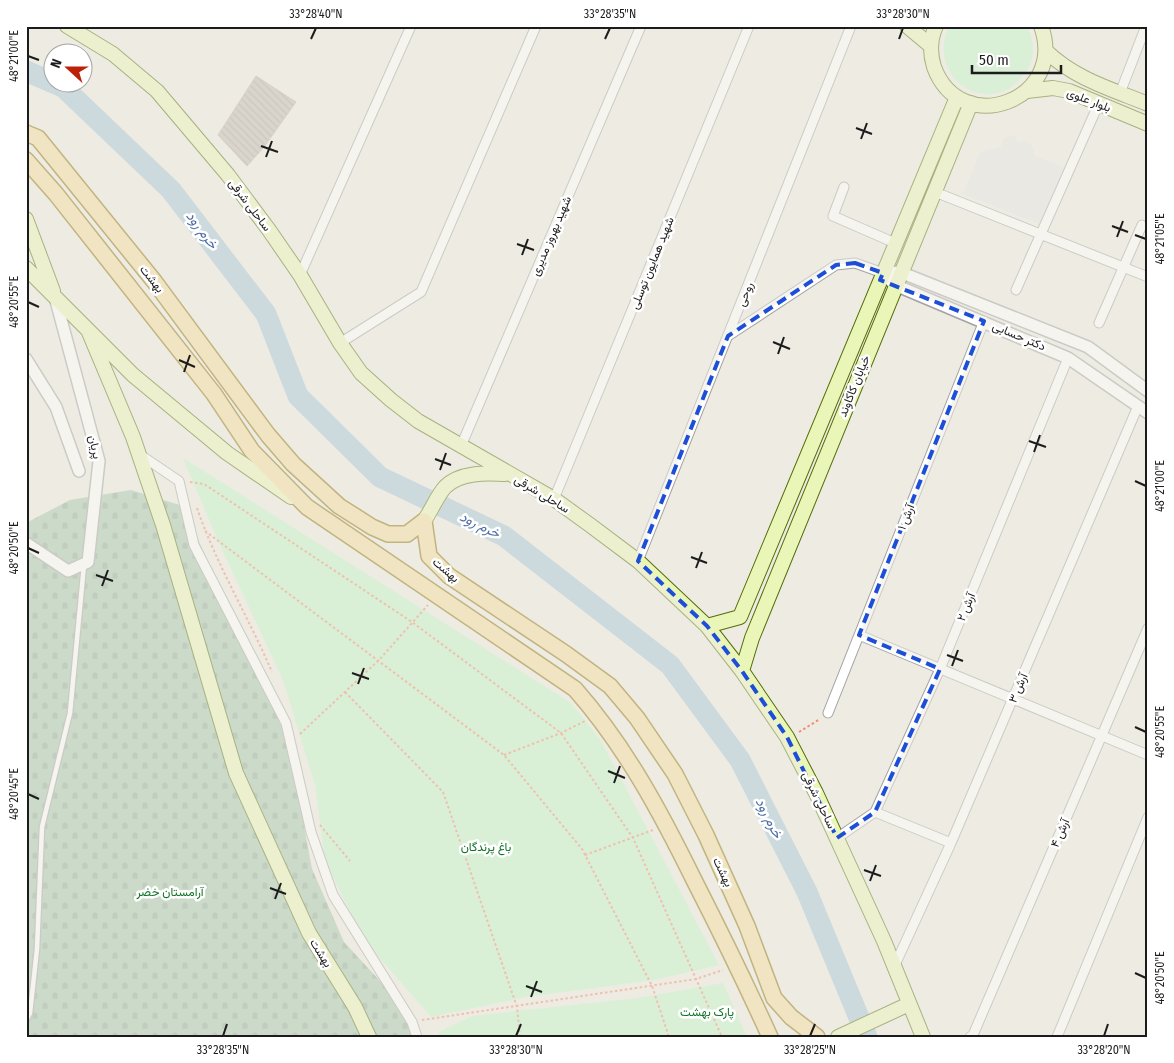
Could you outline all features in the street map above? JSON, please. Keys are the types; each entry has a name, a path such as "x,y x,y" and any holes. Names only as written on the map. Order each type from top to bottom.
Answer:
{"main road":[{"name":"ساحلی شرقی","path":"67,26 113,54 157,91 228,175 300,274 340,343 361,373 418,421 554,499 638,561 707,626 742,671 787,737 837,838 923,1037"},
{"path":"907,26 931,46"},
{"path":"936,26 931,46 932,61 937,75 957,97 971,104 986,106 1000,105 1015,100 1027,91 1037,79 1043,66 1046,51 1041,26"},
{"name":"بلوار علوی","path":"1046,51 1062,67 1075,74 1148,104"},
{"name":"بلوار علوی","path":"1027,91 1061,90 1148,124"},
{"name":"خیابان کاکاوند","path":"740,617 957,97"},
{"name":"خیابان کاکاوند","path":"742,671 758,626 897,279 971,104"},
{"name":"بهشت","path":"26,133 38,138 154,280 268,435 292,464 339,506 372,527 388,534 407,534 428,515"},
{"name":"بهشت","path":"26,160 56,194 214,394 252,451 307,507 574,688 623,750 666,824 737,965 770,1037"},
{"path":"26,246 32,238 29,225"},
{"path":"29,225 54,295"},
{"path":"26,268 133,375 227,454 307,507"},
{"name":"بهشت","path":"88,330 139,454 163,525 236,774 309,933 355,1007 369,1037"},
{"path":"428,515 446,487 466,477 482,473 509,474"},
{"name":"بهشت","path":"428,515 428,556 449,576 566,654 610,686 636,718 675,774 726,878 774,998 791,1017 817,1037"},
{"path":"707,626 740,617 740,626 745,630 752,630 758,626"},
{"path":"566,654 574,688"},
{"path":"737,965 774,998"},
{"path":"838,1037 909,1004"}],"street":[{"path":"300,274 411,26"},
{"path":"340,343 421,292 536,26"},
{"name":"شهید بهروز مدیری","path":"461,446 641,26"},
{"name":"شهید همایون توسلی","path":"554,499 749,26"},
{"name":"روحی","path":"638,561 851,26"},
{"path":"1120,93 1146,26"},
{"path":"1016,290 1099,104"},
{"path":"844,186 833,216 896,243"},
{"path":"935,192 1148,277"},
{"path":"1099,323 1142,225"},
{"name":"دکتر حسابی","path":"728,336 836,265 855,262 897,279 984,321 1068,358 1143,410"},
{"name":"دکتر حسابی","path":"897,279 1088,347 1148,391"},
{"name":"پریان","path":"54,295 99,461 88,562 84,564"},
{"name":"آرش ۱","path":"828,713 984,321"},
{"name":"آرش ۲","path":"875,812 940,669 1068,358"},
{"name":"پریان","path":"26,359 56,407 79,471"},
{"name":"آرش ۳","path":"894,967 1143,410"},
{"path":"139,454 179,481 194,545 286,723 310,832 333,895 412,1022 417,1037"},
{"path":"26,543 68,571 84,564"},
{"name":"آرش ۴","path":"973,1036 1148,628"},
{"path":"859,635 1148,755"},
{"path":"837,838 875,812 951,843"},
{"path":"1057,1037 1148,817"}],"lane":[{"path":"26,1021 30,1013 37,949 42,827 70,713 84,564"}],"path":[{"path":"191,490 188,482 204,484 412,622 561,733 633,838 722,1037"},
{"path":"196,506 205,531 251,622 273,674"},
{"path":"205,531 504,755 585,855 652,986 669,1037"},
{"path":"300,734 379,660 437,595"},
{"path":"344,692 442,792 517,1007 520,1037"},
{"path":"787,737 806,729 828,713"},
{"path":"504,755 561,733 590,718"},
{"path":"320,824 350,861"},
{"path":"585,855 666,824"},
{"path":"412,1022 696,979 737,965"}],"highlighted area":[{"path":"855,263 883,273 880,280 984,321 859,635 940,669 875,812 837,838 787,737 742,671 707,626 638,561 728,336 836,265"}],"green space":[{"path":"949,26 1027,26 1033,48 1030,65 1013,85 998,93 982,94 967,88 954,78 946,64 944,46"},
{"name":"باغ پرندگان","path":"183,458 571,703 601,741 719,965 654,980 526,997 431,1017 363,939 325,860 315,785 283,680 219,543"},
{"name":"آرامستان خضر","path":"131,490 183,506 288,741 312,869 344,942 417,1021 420,1037 26,1037 26,523 70,500"},
{"name":"پارک بهشت","path":"723,983 747,1037 440,1037 439,1032 472,1016 638,998"}],"shaded area":[{"path":"1014,135 1018,143 1025,141 1031,145 1034,149 1033,155 1064,168 1040,224 963,194 980,152 1001,147 1004,138"}],"building":[{"path":"256,76 296,102 264,147 247,166 218,135"}],"waterway":[{"name":"خرم رود","path":"26,71 63,87 171,190 266,314 298,396 380,477 504,536 670,665 740,760 807,892 867,1037"}]}
